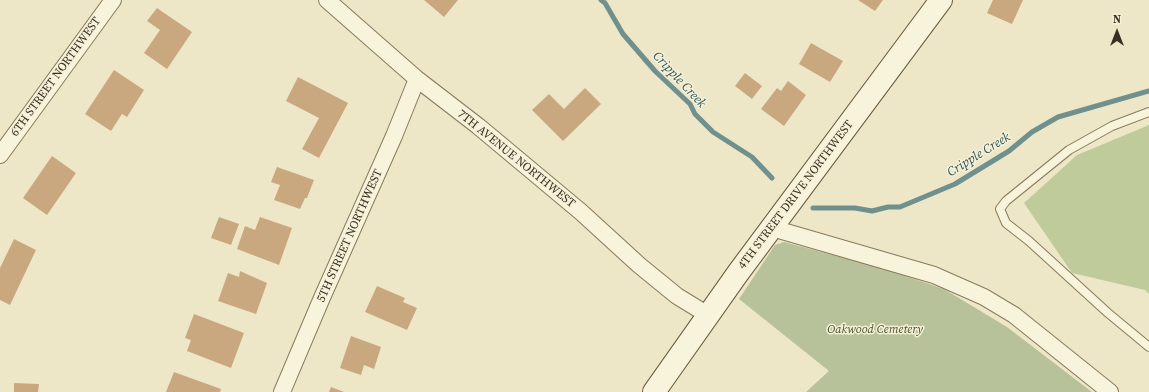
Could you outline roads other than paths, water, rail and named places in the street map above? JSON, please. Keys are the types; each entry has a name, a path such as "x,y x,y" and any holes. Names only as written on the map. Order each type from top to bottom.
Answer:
{"main road":[{"name":"4TH STREET DRIVE NORTHWEST","path":"654,392 708,315 941,0"}],"street":[{"name":"6TH STREET NORTHWEST","path":"0,155 112,0"},
{"name":"7TH AVENUE NORTHWEST","path":"327,0 416,79 478,126 575,207 644,270 677,296 708,315"},
{"name":"5TH STREET NORTHWEST","path":"282,392 394,136 416,79"},
{"path":"772,228 934,275 984,297 1014,315 1110,392"}],"lane":[{"path":"1149,112 1112,126 1069,150 1006,202 1000,209 1006,224 1030,241 1108,313 1149,347"}],"waterway":[{"name":"Cripple Creek","path":"601,0 605,3 623,34 655,71 690,104 695,114 713,132 752,157 772,178"},
{"name":"Cripple Creek","path":"813,208 855,208 872,211 888,207 900,207 955,184 1009,151 1032,132 1058,117 1149,91"}],"park label":[{"name":"Oakwood Cemetery","path":"875,330"}]}
